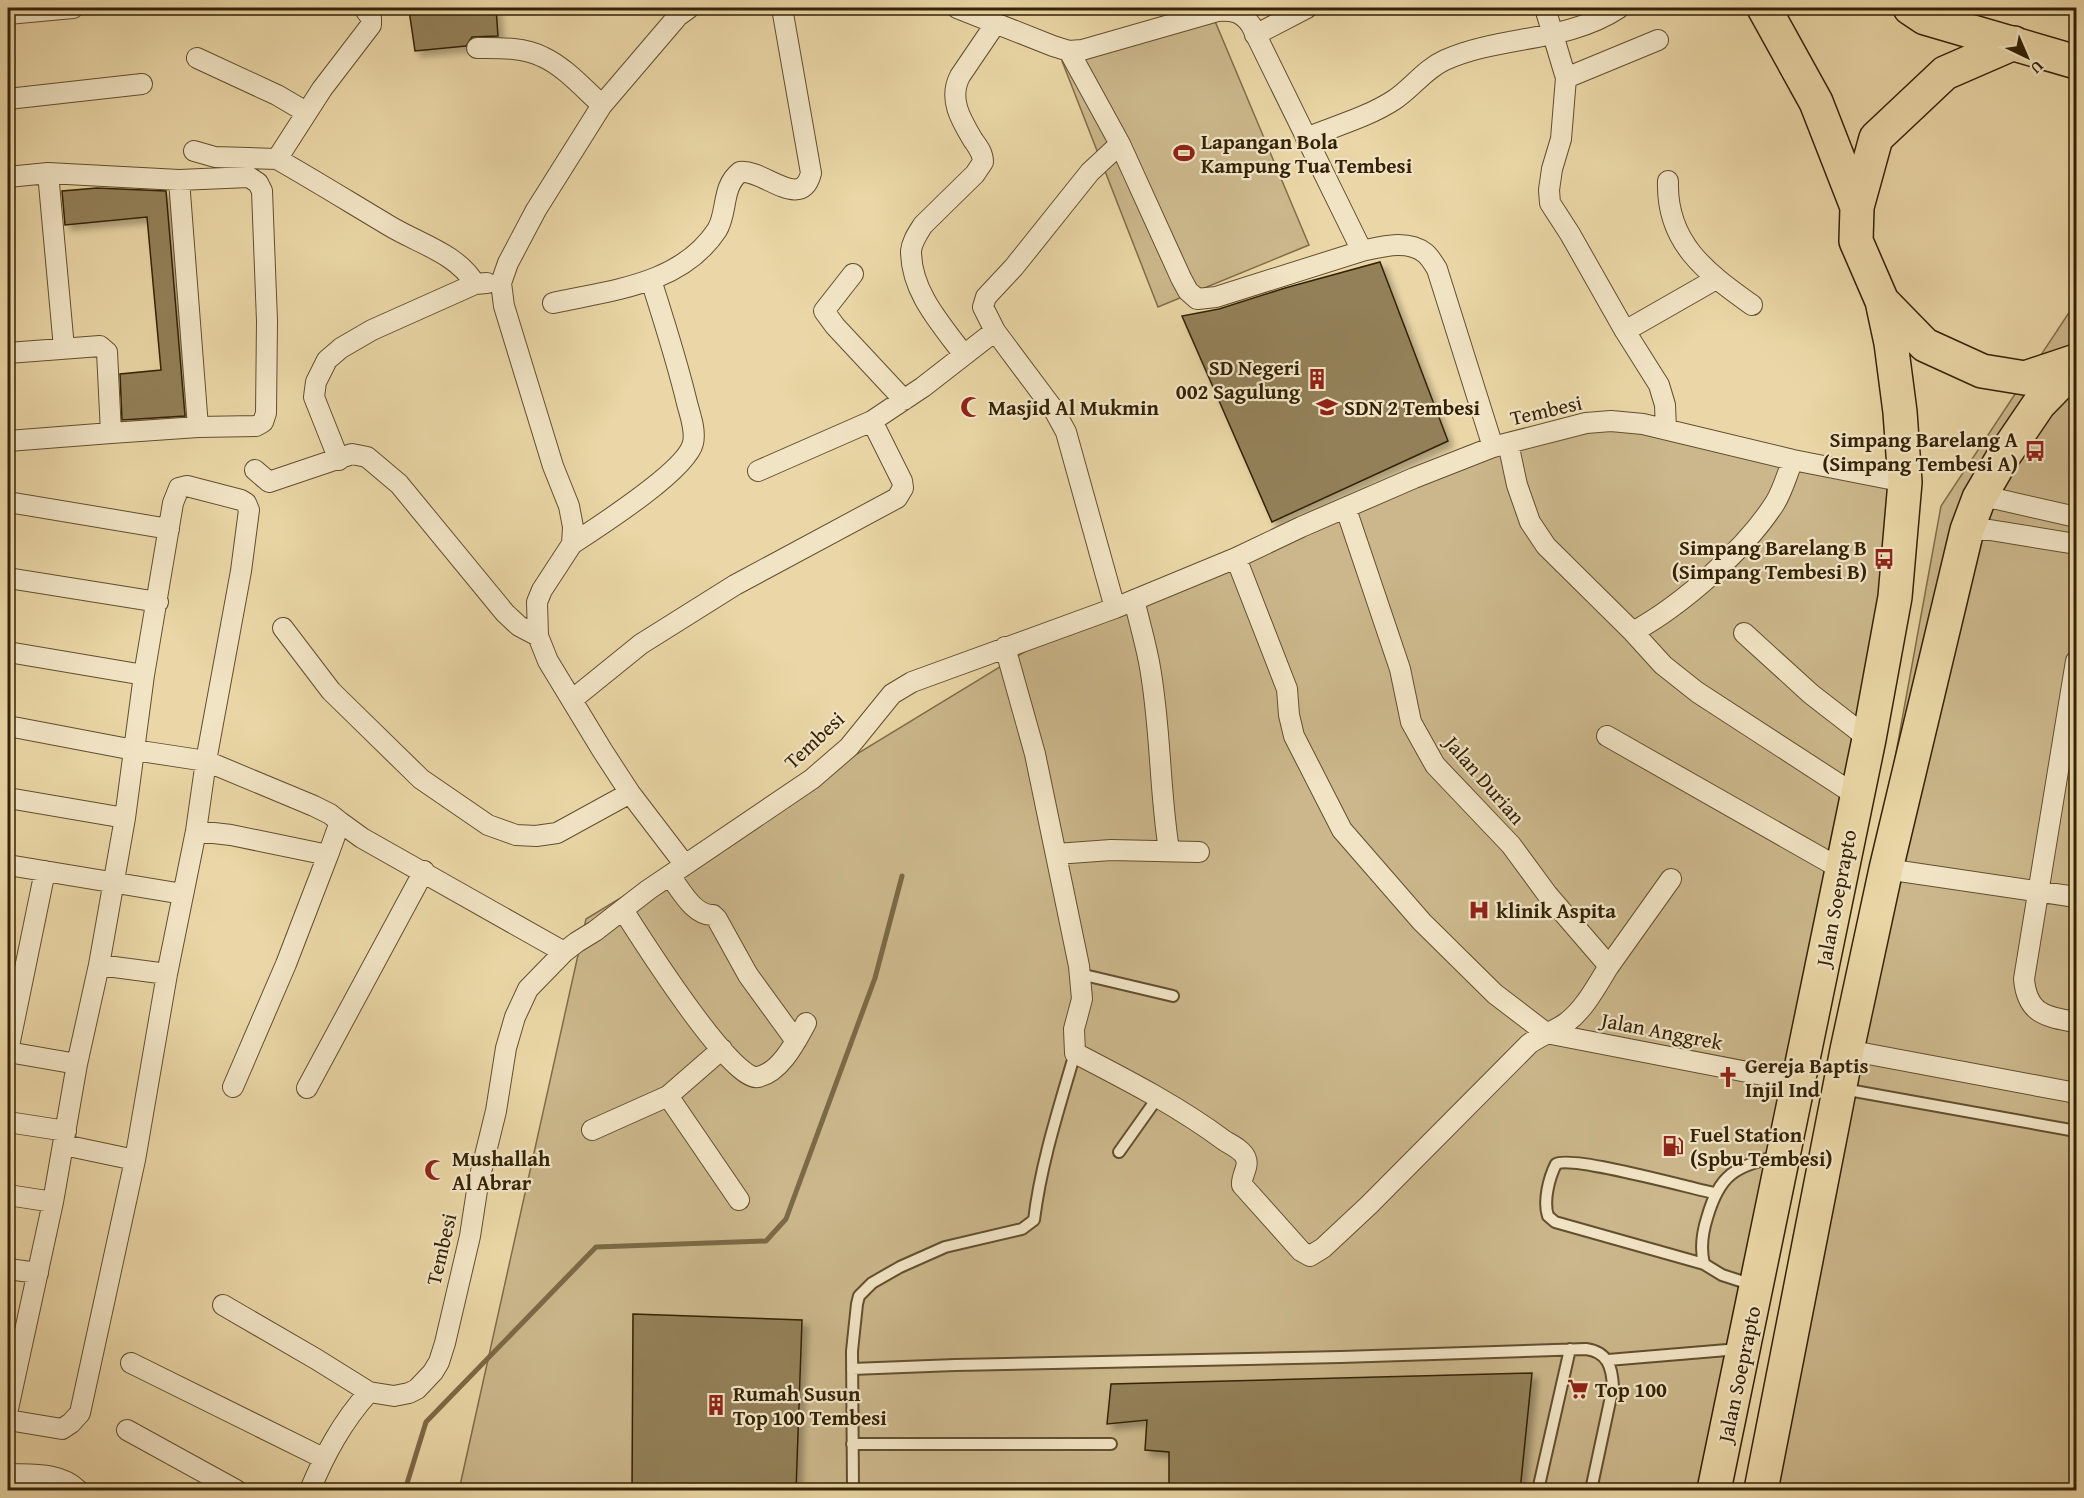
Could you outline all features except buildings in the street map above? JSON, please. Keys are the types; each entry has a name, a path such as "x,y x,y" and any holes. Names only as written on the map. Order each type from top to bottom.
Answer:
{"highway":[{"path":"1764,8 1816,102 1857,207"},
{"path":"1910,8 1925,18 2076,62"},
{"path":"2014,44 1945,73 1876,138 1857,207 1856,241 1881,301 1925,345 1982,371 2025,378 2076,361"},
{"name":"Jalan Soeprapto","path":"1714,1491 1785,1155 1869,739 1895,597 1905,482 1900,412 1891,343 1881,301"},
{"name":"Jalan Soeprapto","path":"1761,1491 1847,1050 1886,869 1967,530 1979,498 2003,457 2039,404 2076,366"}],"street":[{"path":"8,14 73,8"},
{"path":"277,159 306,112 371,25 371,18 364,8"},
{"path":"572,544 573,527 569,506 553,466 508,317 501,283 508,263 536,210 602,105 678,16 689,8"},
{"path":"553,303 651,280 692,259 717,230 731,182 740,172 749,173 794,190 802,188 809,180 811,173 782,8"},
{"path":"957,8 1069,51 1082,50 1187,13 1236,12 1247,19 1362,250"},
{"path":"1255,35 1307,8"},
{"path":"1545,8 1566,78 1561,139 1552,169 1550,203 1659,385 1665,405 1666,429"},
{"path":"1306,138 1392,101 1442,61 1468,51 1552,35 1584,25 1619,8"},
{"path":"964,355 923,299 915,274 911,250 923,225 975,174 983,162 980,150 965,127 956,106 955,93 960,76 996,23"},
{"path":"1566,78 1658,40"},
{"path":"477,48 510,49 542,56 602,105"},
{"path":"1069,51 1120,144 1181,278 1188,291 1197,299 1216,297 1362,250 1394,245 1411,247 1425,253 1437,269 1530,522 1546,546 1633,632 1662,665 1697,692 1857,796"},
{"path":"197,58 278,95 306,112"},
{"path":"8,99 142,84"},
{"path":"1115,608 1066,432 1054,410 995,331 983,307 986,297 1014,267 1090,172 1120,144"},
{"path":"194,151 214,157 277,159 390,227 444,255 461,266 475,284"},
{"path":"48,172 64,348"},
{"path":"8,177 48,172 179,180 249,177 258,183 262,191 267,321 266,413 263,422 256,426 198,427 8,441"},
{"path":"179,180 198,427"},
{"path":"1668,181 1667,201 1685,247 1716,279 1752,305"},
{"path":"853,274 824,311 904,400"},
{"path":"1625,331 1716,279"},
{"path":"651,280 682,379 692,423 693,444 681,464 630,504 572,544 542,590 537,602 538,636 548,661 678,870 696,909 704,915 713,915 717,919 748,975 796,1041"},
{"path":"339,460 314,397 316,382 327,360 372,330 475,284 501,283"},
{"path":"758,471 872,421 923,387 995,331"},
{"path":"8,353 100,346 106,350 111,433"},
{"path":"573,699 641,644 735,585 897,498 903,488 902,481 872,421"},
{"name":"Tembesi","path":"369,1392 394,1396 409,1393 426,1381 439,1362 470,1236 478,1184 496,1111 506,1048 515,1017 528,989 564,952 833,762 849,747 892,694 912,682 1115,608 1236,558 1414,478 1501,445 1586,423 1611,421 1666,429 1793,460 1905,482"},
{"path":"255,470 269,482 352,454 367,457 399,484 505,613 519,627 538,636"},
{"path":"1633,632 1667,610 1700,584 1735,551 1776,501 1793,460"},
{"path":"8,1409 15,1345 38,1274 77,1064 99,965 125,818 144,675 169,530 177,493 179,488 184,486 241,500 246,503 249,510 241,571 206,761 202,831 183,894 135,1160 80,1413 71,1424 62,1429 8,1420"},
{"path":"1979,498 1997,498 2076,517"},
{"path":"8,502 169,530"},
{"name":"Jalan Durian","path":"1346,509 1400,669 1411,722 1435,765 1511,845 1547,894 1609,966"},
{"path":"1967,530 1990,530 2076,544"},
{"name":"Jalan Anggrek","path":"1236,558 1287,688 1289,715 1294,736 1342,830 1422,922 1495,994 1546,1033 1799,1082"},
{"path":"8,578 158,602"},
{"path":"1134,600 1149,663 1163,813 1169,850"},
{"path":"283,628 331,691 421,779 488,825 516,835 536,836 557,833 630,793"},
{"path":"1744,633 1811,693 1869,739"},
{"path":"1005,647 1035,754 1080,974 1082,999 1074,1029 1075,1053 1158,1097 1244,1154 1246,1164 1242,1185 1286,1236 1301,1251 1310,1256 1323,1248 1369,1205 1529,1044 1569,1022 1584,1006 1609,966 1671,879"},
{"path":"8,652 144,675"},
{"path":"2076,661 2024,979 2025,994 2029,1002 2041,1013 2076,1022"},
{"path":"8,726 206,761 330,814 362,838 564,952"},
{"path":"1607,736 1841,869"},
{"path":"8,798 125,818"},
{"path":"233,1087 298,933 340,822"},
{"path":"202,831 328,855"},
{"path":"1056,854 1112,850 1199,852"},
{"path":"8,865 183,894"},
{"path":"1886,869 2076,897"},
{"path":"45,871 8,1051 77,1064"},
{"path":"307,1088 423,871"},
{"path":"623,910 680,997 722,1049 746,1073 757,1077 772,1069 789,1054 806,1023"},
{"path":"99,965 167,974"},
{"path":"592,1130 668,1096 722,1049"},
{"path":"1847,1050 2076,1093"},
{"path":"668,1096 739,1200"},
{"path":"8,1122 135,1160"},
{"path":"8,1195 52,1202"},
{"path":"8,1269 38,1274"},
{"path":"223,1305 369,1392 355,1407 323,1458 310,1491"},
{"path":"131,1363 323,1458"},
{"path":"127,1430 236,1491"},
{"path":"8,1474 53,1476 66,1480 78,1491"}],"lane":[{"path":"1080,974 1173,996"},
{"path":"853,1491 853,1328 859,1296 872,1283 900,1267 945,1247 1022,1229 1034,1220 1046,1154 1075,1053"},
{"path":"1839,1088 2076,1131"},
{"path":"1119,1152 1158,1097"},
{"path":"1704,1264 1701,1247 1703,1232 1714,1193 1736,1170 1750,1163 1785,1155"},
{"path":"1714,1193 1588,1164 1563,1161 1556,1164 1552,1171 1546,1202 1548,1216 1556,1222 1704,1264 1722,1275 1756,1286"},
{"path":"1608,1360 1744,1348"},
{"path":"1538,1491 1570,1349"},
{"path":"852,1369 1594,1350 1608,1360 1612,1373 1612,1399 1591,1491"},
{"path":"852,1444 1111,1444"}],"shaded area":[{"name":"Lapangan Bola Kampung Tua Tembesi","path":"1212,14 1309,245 1158,307 1062,61"},
{"path":"2076,302 2076,1490 1747,1490 1875,868 1941,506"},
{"path":"1610,422 1904,486 1706,1490 459,1490 586,919 1108,601 1484,448"}],"waterway":[{"path":"405,1490 426,1422 596,1247 766,1241 786,1219 875,978 902,876"}],"place":[{"name":"Lapangan Bola Kampung Tua Tembesi","path":"1184,153"},
{"name":"SD Negeri 002 Sagulung","path":"1317,379"},
{"name":"Masjid Al Mukmin","path":"971,407"},
{"name":"SDN 2 Tembesi","path":"1327,407"},
{"name":"Simpang Barelang A (Simpang Tembesi A)","path":"2035,451"},
{"name":"Simpang Barelang B (Simpang Tembesi B)","path":"1884,559"},
{"name":"klinik Aspita","path":"1479,910"},
{"name":"Gereja Baptis Injil Ind","path":"1728,1077"},
{"name":"Fuel Station (Spbu Tembesi)","path":"1673,1146"},
{"name":"Mushallah Al Abrar","path":"435,1170"},
{"name":"Top 100","path":"1578,1389"},
{"name":"Rumah Susun Top 100 Tembesi","path":"716,1405"}]}
